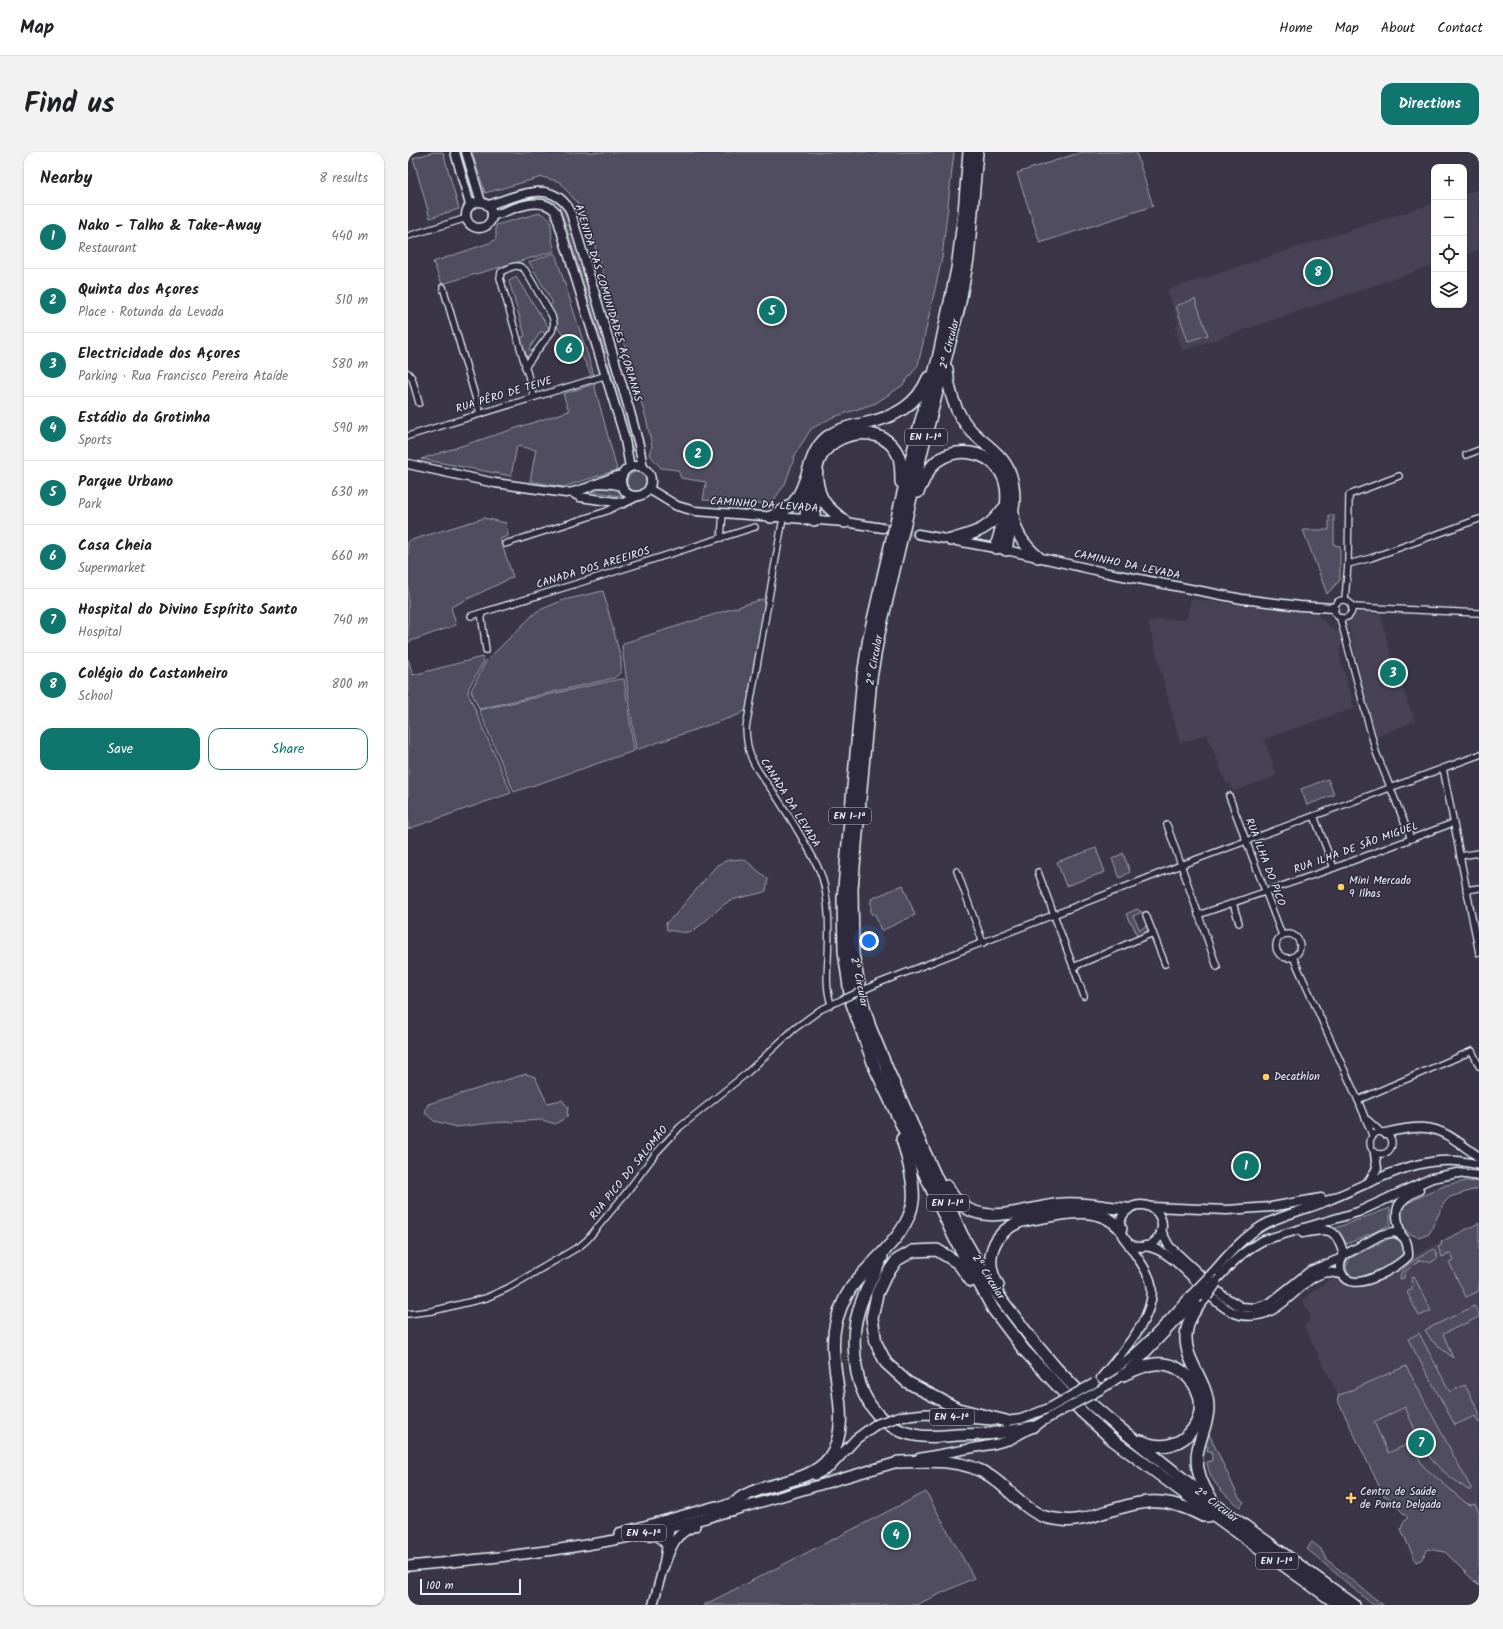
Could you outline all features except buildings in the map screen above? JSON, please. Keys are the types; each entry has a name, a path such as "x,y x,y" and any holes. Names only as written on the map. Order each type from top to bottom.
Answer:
{"highway":[{"name":"2ª Circular","path":"942,359 961,244 969,152"},
{"name":"2ª Circular","path":"977,152 968,259 942,359 917,435 904,513 871,678 852,889 852,924 856,977 870,1027 962,1234 982,1272 1021,1324 1056,1368 1091,1404 1216,1511 1339,1605"},
{"path":"810,520 812,471 818,448 836,431 851,425 891,416 907,406 926,384 942,359"},
{"path":"942,359 954,407 963,422 977,437 990,447 1008,468 1013,481 1013,513 1001,549"},
{"path":"771,517 794,502 824,452 830,445 840,438 852,434 875,435 886,441 894,450 901,468 904,513"},
{"path":"904,513 928,471 936,462 944,457 964,452 980,455 989,459 996,465 1001,472 1005,483 1006,503 1001,549"},
{"path":"812,471 821,496 826,504 845,522"},
{"path":"951,540 985,528 995,520 1006,503"},
{"name":"2ª Circular","path":"904,513 869,637 863,676 843,899 844,951 851,1001 858,1024 883,1084 955,1239 993,1309 1024,1350 1081,1411 1113,1440 1354,1605"},
{"path":"1013,513 1020,538 1028,549 1038,557"},
{"path":"736,1503 749,1492 806,1475 818,1469 828,1460 836,1447 841,1426 833,1354 836,1320 842,1303 856,1280 888,1246 905,1224 910,1213 913,1200 913,1191 905,1148 883,1084"},
{"path":"898,1091 906,1102 951,1194 960,1204 968,1209 989,1215 1064,1204 1127,1209"},
{"path":"1021,1324 996,1281 992,1271 990,1258 996,1240 1002,1233 1020,1222 1029,1219 1082,1212 1099,1214 1110,1219 1121,1229"},
{"path":"888,1246 861,1302 854,1339 858,1379 865,1399 873,1410 894,1428 916,1435 987,1435 1032,1427"},
{"path":"993,1309 958,1263 937,1250 913,1251 897,1260 885,1277 877,1294 872,1318 876,1343 886,1363 907,1382 958,1409 1006,1421"},
{"path":"898,1462 932,1461 970,1467 989,1475 1027,1506 1044,1517 1065,1520 1082,1519 1142,1502 1177,1504 1203,1516 1216,1511 1205,1489 1199,1471 1197,1458 1206,1425 1208,1401 1207,1394 1191,1362 1187,1350 1186,1336 1188,1325 1199,1296 1215,1279"},
{"path":"1118,1427 1150,1445 1160,1447 1169,1445 1186,1437 1192,1430 1197,1420 1200,1405 1197,1389 1182,1371 1175,1367 1166,1364 1153,1364 1123,1375"}],"main road":[{"name":"EN 4-1ª","path":"408,1566 550,1550 634,1536 670,1527 820,1473 830,1467 856,1439 875,1426 898,1417 926,1414 977,1420 1006,1421"},
{"name":"EN 4-1ª","path":"550,1550 898,1462"},
{"path":"662,1568 674,1542 682,1532 736,1503"},
{"path":"620,1533 658,1526 670,1527"},
{"path":"634,1536 656,1535 666,1544"}],"street":[{"path":"408,236 467,218 466,213 470,205 455,152"},
{"path":"466,152 484,204 491,210 492,216"},
{"name":"AVENIDA DAS COMUNIDADES AÇORIANAS","path":"470,205 475,203 484,204 538,191 552,193 560,197 566,203 570,210 630,412 639,445 642,468"},
{"name":"AVENIDA DAS COMUNIDADES AÇORIANAS","path":"467,218 468,222 474,227 482,227 489,223 492,216 535,203 544,203 556,211 607,375 624,435 630,467"},
{"path":"526,367 552,331 554,323 552,316 522,267 516,266 501,272 501,284 534,396"},
{"path":"443,287 480,413"},
{"path":"408,373 412,378 419,403"},
{"name":"RUA PÊRO DE TEIVE","path":"408,436 534,396 607,375"},
{"path":"1466,455 1479,450"},
{"path":"408,464 495,483 554,492 573,492 622,475 630,467 638,466 649,473 651,481 649,489 623,504 505,544"},
{"path":"622,475 622,486 627,493 636,496 641,495"},
{"path":"1345,599 1348,564 1349,494 1399,476"},
{"path":"595,484 613,484 622,486"},
{"name":"CAMINHO DA LEVADA","path":"649,489 683,508 699,512 845,522 883,528"},
{"path":"573,492 580,497 623,504"},
{"path":"623,504 627,493"},
{"path":"721,538 723,513"},
{"name":"CANADA DA LEVADA","path":"783,518 746,728 746,737 752,762 758,774 774,794 796,827 822,876 825,888 829,930 827,993 831,1004"},
{"path":"1348,564 1371,558 1479,518"},
{"name":"CANADA DOS AREEIROS","path":"471,616 755,527"},
{"name":"CAMINHO DA LEVADA","path":"918,534 1001,549 1108,573 1242,599 1300,606 1334,608"},
{"path":"1340,618 1348,617 1352,613 1353,607 1350,602 1345,599 1337,601 1334,608 1335,613 1340,618 1376,752 1411,839"},
{"path":"1353,607 1479,613"},
{"path":"481,613 486,650"},
{"name":"RUA PICO DO SALOMÃO","path":"408,1314 432,1311 486,1298 508,1288 580,1246 587,1240 626,1193 656,1153 680,1127 747,1073 794,1029 831,1004 879,983 1181,866 1479,755"},
{"path":"1443,768 1479,953"},
{"name":"RUA ILHA DO PICO","path":"1229,796 1282,935"},
{"path":"1314,816 1334,868"},
{"name":"RUA ILHA DE SÃO MIGUEL","path":"1198,915 1334,868 1453,823"},
{"path":"1166,825 1217,967"},
{"path":"1460,856 1479,853"},
{"path":"957,871 983,943"},
{"path":"1038,872 1084,996"},
{"path":"1466,890 1479,888"},
{"path":"1233,903 1240,923"},
{"path":"1146,915 1165,964"},
{"path":"1074,967 1153,933"},
{"path":"1282,935 1294,935 1299,940 1300,948 1297,955 1286,958 1277,950 1276,944 1282,935"},
{"path":"1293,957 1366,1117 1372,1135 1370,1139 1370,1147 1375,1154 1377,1168 1369,1182"},
{"path":"1358,1100 1472,1051 1479,1066"},
{"path":"1366,1117 1392,1139 1391,1148 1384,1155 1375,1154"},
{"path":"1372,1135 1406,1129 1427,1128 1451,1138 1479,1157"},
{"path":"1215,1279 1237,1245 1262,1226 1303,1209 1328,1201 1398,1170 1425,1162 1451,1160 1479,1165"},
{"path":"1285,1233 1290,1236 1327,1230 1334,1232 1340,1240 1343,1256 1340,1269 1342,1274 1350,1282 1357,1283 1384,1273 1399,1265 1408,1256 1407,1242 1401,1234 1396,1215 1400,1202 1411,1194 1452,1177 1458,1173"},
{"path":"1215,1279 1238,1256 1250,1247 1264,1240 1358,1212 1432,1178 1458,1173 1479,1176"},
{"path":"1097,1381 1136,1334 1151,1304 1152,1287 1149,1278 1121,1229 1123,1216 1127,1209 1140,1205 1151,1207 1227,1210 1271,1207 1310,1201 1349,1191"},
{"path":"1146,1246 1156,1241 1161,1230 1161,1220 1158,1214 1151,1207"},
{"path":"1161,1230 1169,1246 1223,1296 1241,1307 1256,1308 1270,1303 1310,1271 1343,1256 1381,1235 1394,1232 1401,1234"},
{"path":"1126,1240 1135,1246 1154,1247 1163,1252 1191,1275 1218,1302 1233,1312 1251,1316 1274,1310 1314,1278 1328,1272 1342,1274"},
{"name":"EN 4-1ª","path":"1006,1421 1021,1419 1049,1408 1118,1368 1137,1352 1167,1322 1199,1296"},
{"name":"EN 4-1ª","path":"898,1462 1010,1440 1100,1390 1123,1375 1142,1357 1199,1296"},
{"path":"653,1605 670,1527"}],"shaded area":[{"path":"434,152 443,152 459,209 430,218 413,158"},
{"path":"472,152 954,152 942,258 918,365 903,385 876,403 831,418 811,429 796,453 785,484 771,504 703,500 706,482 681,478 678,470 661,468 649,454 652,446 646,418 589,226 583,225 578,204 560,182 542,177 485,193"},
{"path":"1082,152 1136,152 1153,206 1040,243 1017,173"},
{"path":"1479,189 1479,250 1467,254 1467,200 1467,193"},
{"path":"541,195 555,198 566,208 610,351 605,353 564,220 559,209 547,201 533,200 505,209 504,206"},
{"path":"1431,204 1431,266 1182,351 1175,326 1179,324 1167,290"},
{"path":"540,213 549,220 555,251 442,284 433,262 492,242 496,238 496,225"},
{"path":"555,253 594,375 591,375 585,362 573,344 558,329 556,318 549,306 553,303 529,262"},
{"path":"516,277 549,328 545,334 541,331 529,349 533,352 527,359 520,338 525,336 509,281"},
{"path":"1195,299 1208,335 1188,341 1176,306"},
{"path":"612,361 637,450 633,451 608,363"},
{"path":"594,384 617,470 563,487 530,481 536,450 517,446 511,476 421,459 569,411 563,394"},
{"path":"637,472 644,475 647,482 644,489 637,492 630,489 627,482 630,475"},
{"path":"604,486 614,486 620,490 622,497 617,500 620,496 590,491 587,496 581,495 586,491"},
{"path":"1329,515 1334,515 1334,545 1340,546 1340,580 1327,594 1303,530 1329,530"},
{"path":"484,518 506,523 508,536 500,539 513,577 451,607 456,625 408,642 408,541"},
{"path":"603,591 621,659 621,672 614,678 479,709 471,691 486,661 537,611 564,600"},
{"path":"766,598 746,710 738,715 636,750 622,647 624,643"},
{"path":"1191,599 1317,614 1330,627 1342,633 1340,655 1354,708 1264,739 1277,776 1233,791 1231,785 1226,783 1207,734 1180,743 1148,622 1160,619 1186,620"},
{"path":"1360,611 1380,612 1392,661 1415,721 1376,737 1348,626 1348,623 1353,615"},
{"path":"482,657 484,661 469,687 468,693 511,793 408,829 408,659 413,675"},
{"path":"624,679 634,751 514,792 479,710"},
{"path":"1328,779 1334,795 1307,805 1301,789"},
{"path":"1096,848 1105,872 1066,886 1057,862"},
{"path":"1123,853 1130,872 1120,878 1112,859"},
{"path":"744,859 768,879 766,891 737,898 728,902 698,927 689,932 667,930 666,923 675,915 717,865 728,860"},
{"path":"903,885 915,915 881,931 875,914 871,914 871,899"},
{"path":"1137,909 1142,912 1133,916 1140,930 1146,926 1148,930 1146,934 1139,937 1135,936 1137,935 1126,914"},
{"path":"526,1074 535,1077 547,1103 562,1100 568,1107 567,1117 555,1124 542,1120 457,1127 434,1121 425,1113 428,1104"},
{"path":"1466,1181 1479,1182 1479,1188 1450,1197 1444,1203 1429,1234 1419,1238 1407,1232 1399,1219 1403,1205 1446,1185"},
{"path":"1390,1208 1390,1225 1347,1244 1338,1232 1333,1229"},
{"path":"1479,1223 1479,1582 1385,1489 1304,1326 1311,1318 1303,1301 1310,1293 1336,1276 1339,1280 1348,1285 1362,1286 1401,1268 1413,1256"},
{"path":"1479,1223 1479,1291 1466,1297 1449,1262 1454,1260 1451,1253 1442,1257 1438,1247 1442,1245 1441,1242"},
{"path":"1394,1238 1400,1241 1404,1247 1402,1256 1386,1267 1371,1274 1353,1277 1348,1273 1346,1267 1350,1258 1388,1239"},
{"path":"1434,1249 1438,1258 1430,1263 1419,1260 1405,1272 1404,1278 1400,1279 1401,1274 1408,1265"},
{"path":"1414,1276 1431,1311 1419,1316 1407,1292 1412,1289 1411,1279"},
{"path":"1474,1306 1479,1314 1479,1317 1443,1334 1453,1358 1432,1341 1425,1330"},
{"path":"1419,1333 1450,1392 1465,1385 1479,1412 1479,1423 1475,1416 1455,1425 1408,1339"},
{"path":"1406,1366 1472,1490 1468,1490 1454,1480 1432,1460 1420,1442 1405,1407 1374,1422 1388,1453 1411,1443 1423,1466 1466,1503 1471,1505 1475,1504 1479,1513 1479,1586 1445,1552 1428,1549 1421,1560 1416,1562 1401,1529 1404,1521 1408,1518 1386,1496 1384,1496 1337,1399 1339,1398 1338,1396"},
{"path":"1209,1434 1239,1498 1244,1502 1240,1507 1223,1493 1211,1476 1207,1462 1212,1461 1212,1451 1207,1451 1208,1447 1205,1446"},
{"path":"926,1492 974,1578 916,1605 704,1605"},
{"path":"1312,1542 1321,1549 1326,1559 1383,1605 1373,1605 1307,1549"}],"tunnel":[{"path":"883,528 918,534"}],"place":[{"name":"Colégio do Castanheiro","path":"1318,272"},
{"name":"Parque Urbano","path":"772,311"},
{"name":"Casa Cheia","path":"569,349"},
{"name":"Quinta dos Açores","path":"698,454"},
{"name":"Electricidade dos Açores","path":"1393,673"},
{"name":"Mini Mercado 9 Ilhas","path":"1341,887"},
{"name":"Decathlon","path":"1266,1077"},
{"name":"Nako - Talho & Take-Away","path":"1246,1166"},
{"name":"Hospital do Divino Espírito Santo","path":"1421,1443"},
{"name":"Centro de Saúde de Ponta Delgada","path":"1351,1498"},
{"name":"Estádio da Grotinha","path":"896,1535"}]}
